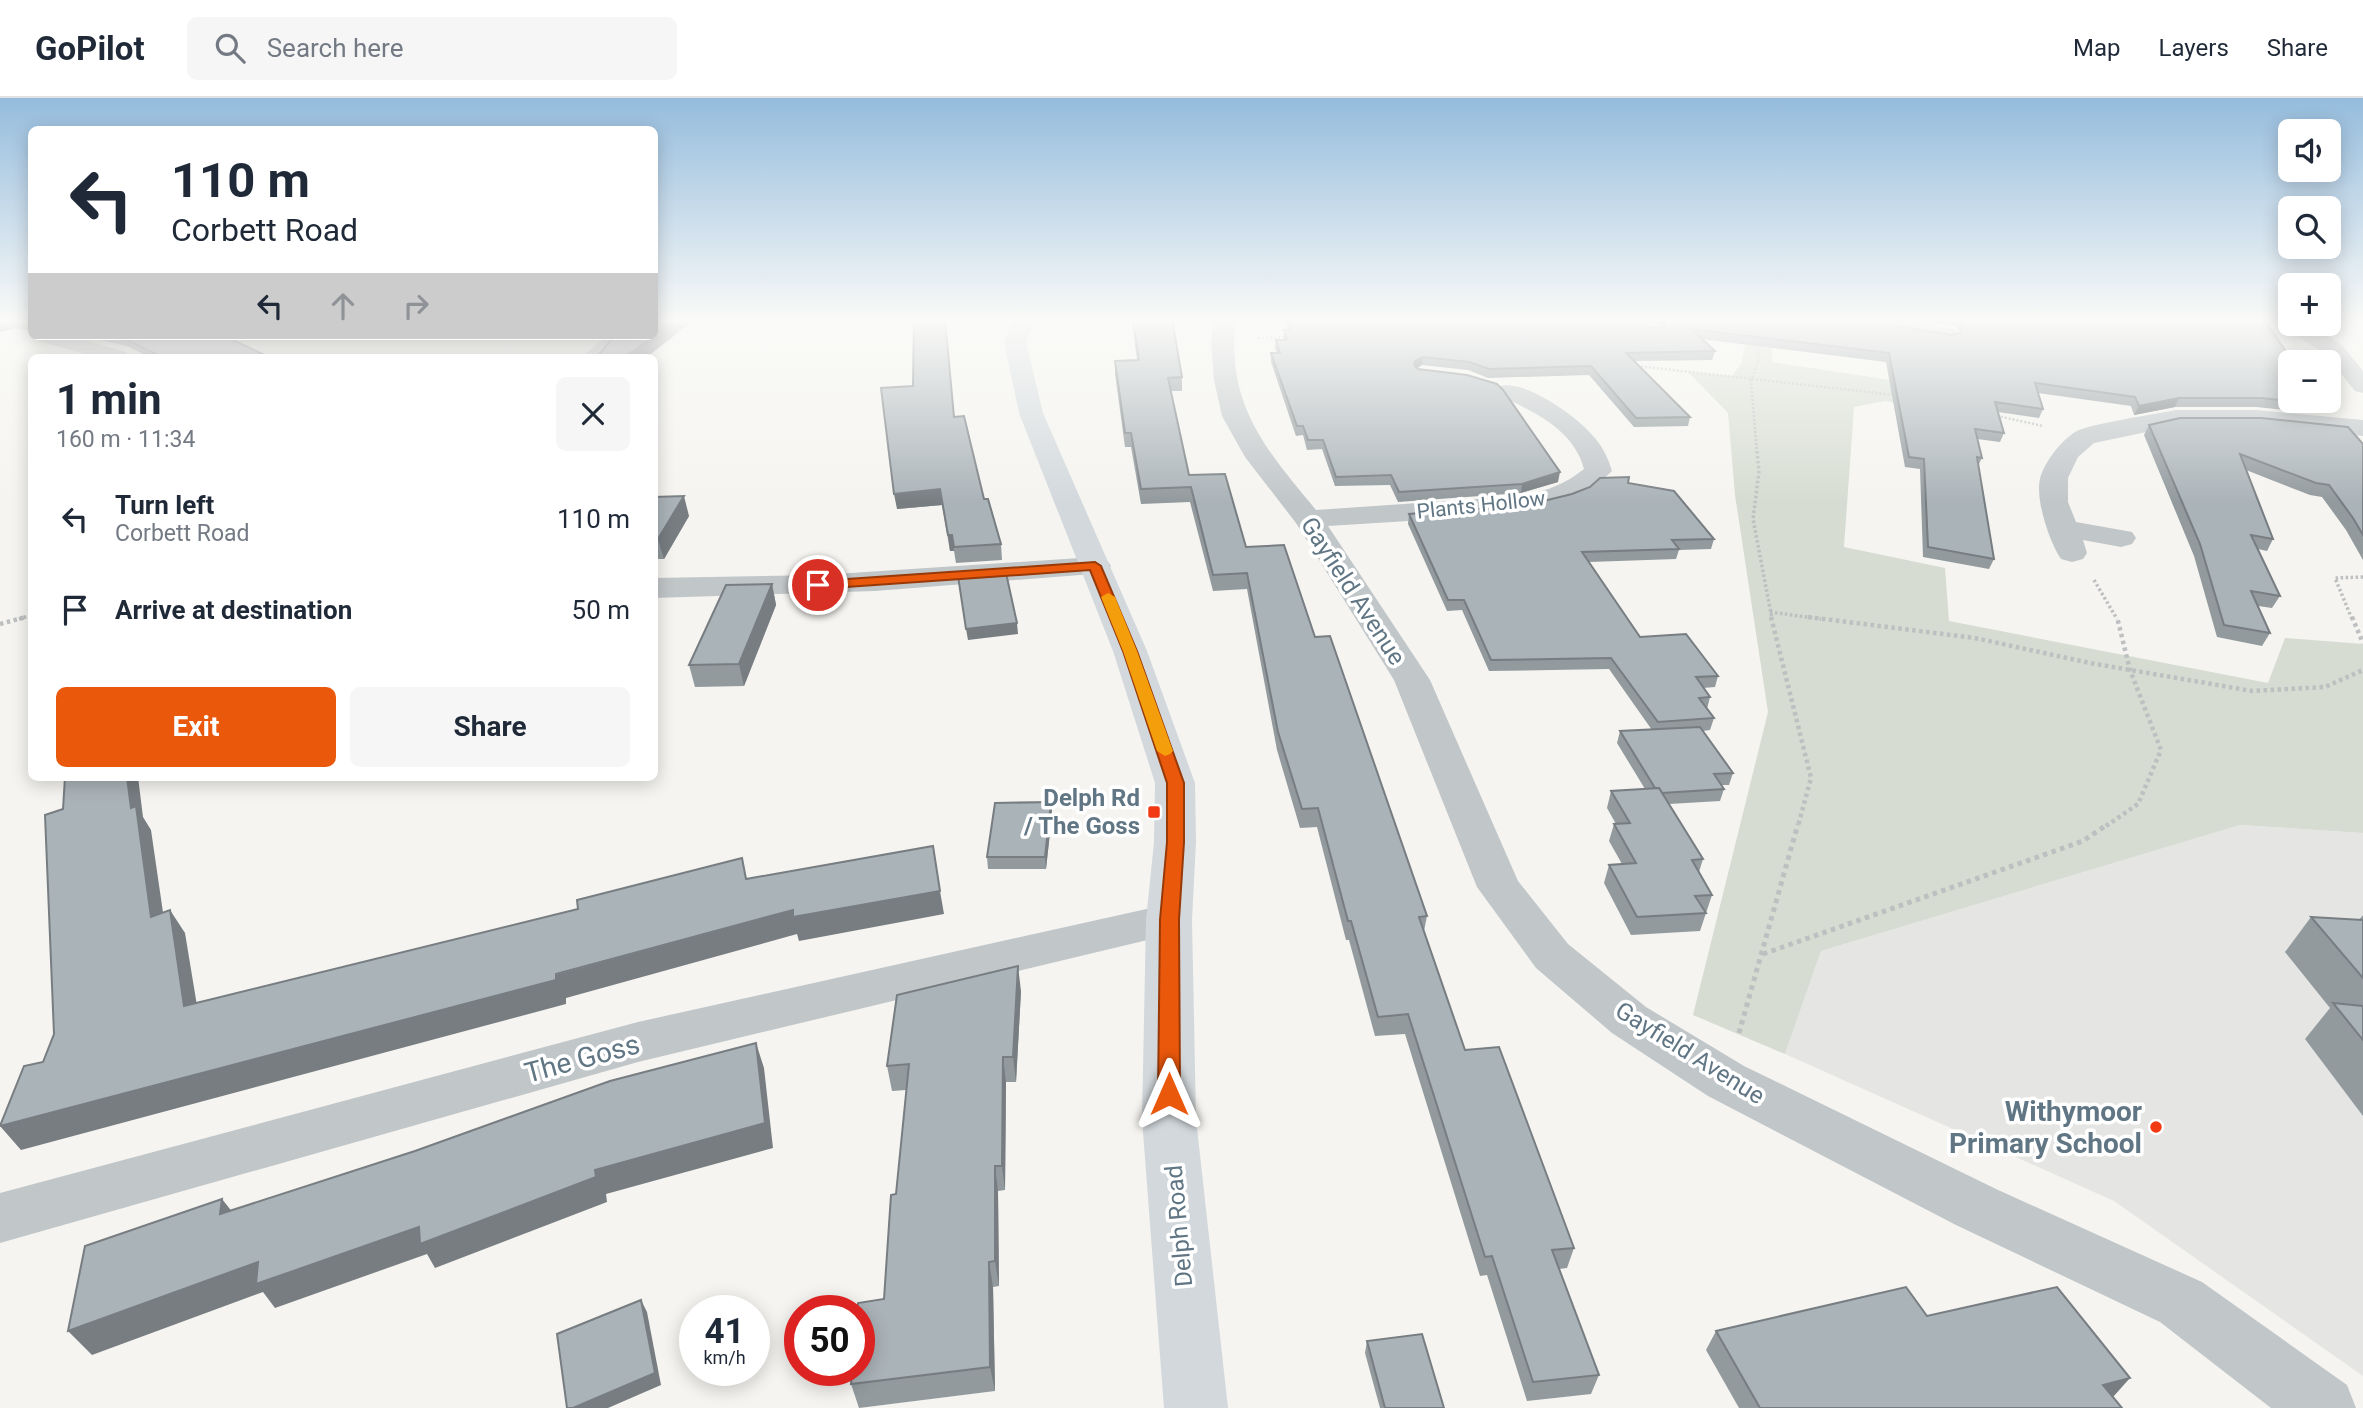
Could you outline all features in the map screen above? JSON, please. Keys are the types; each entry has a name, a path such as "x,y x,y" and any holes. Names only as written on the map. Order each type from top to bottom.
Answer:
{"main road":[{"name":"Delph Road","path":"1024,380 1031,413 1130,651 1175,783 1175,842 1169,920 1169,1118 1195,1408"}],"street":[{"name":"Gayfield Avenue","path":"1226,380 1235,416 1258,457 1308,519 1412,680 1499,887 1552,956 1629,1020 1726,1081 1976,1207 2181,1303 2324,1408"},
{"name":"Plants Hollow","path":"1308,519 1521,505 1551,499 1577,488 1598,471 1597,459 1585,440 1541,407 1509,391"},
{"path":"1541,407 1577,399"},
{"path":"2121,538 2066,540 2054,502 2054,478 2067,453 2085,437 2175,418 2256,418 2363,428"},
{"path":"658,588 724,589 866,584 1095,566"},
{"name":"The Goss","path":"0,1218 638,1042 1169,920"}],"path":[{"path":"1745,380 1832,386 1896,395 1893,380"},
{"path":"1726,1081 1811,778 1770,612 1753,519 1759,472 1751,381"},
{"path":"1981,412 2085,437"},
{"path":"1762,954 2083,841 2138,804 2161,750 2130,670 2116,614 2066,540"},
{"path":"2363,577 2335,578 2363,643"},
{"path":"1770,612 1975,638 2130,670 2252,691 2325,687 2363,670"},
{"path":"0,624 28,616"}],"shaded area":[{"path":"1696,380 1892,380 1937,387 1937,410 1885,401 1854,407 1844,547 1945,568 1949,621 2268,683 2285,638 2363,644 2363,833 2240,825 1821,951 1785,1054 1693,1015 1768,712 1735,495 1728,413"},
{"name":"Withymoor Primary School","path":"2240,825 2363,833 2363,1376 2114,1201 1785,1054 1821,951"}],"building":[{"path":"913,380 951,380 954,417 964,416 984,499 988,499 1001,544 954,547 952,535 948,535 940,489 894,494 881,388 913,386"},
{"path":"1118,380 1168,380 1189,475 1225,474 1246,547 1284,545 1315,637 1330,636 1427,916 1419,917 1465,1050 1499,1047 1574,1248 1552,1250 1599,1375 1533,1382 1492,1256 1485,1257 1408,1014 1378,1017 1351,921 1348,921 1318,808 1302,809 1278,732 1247,573 1213,575 1191,487 1141,489 1131,433 1125,433"},
{"path":"1281,380 1484,380 1497,384 1503,390 1560,472 1522,484 1399,492 1391,475 1336,477 1323,440 1308,440 1303,426 1297,426"},
{"path":"1603,380 1653,380 1690,417 1636,418"},
{"path":"1894,380 2278,380 2278,400 2179,398 2139,406 2135,397 2035,383 2043,409 1995,402 2004,433 1975,429 1982,458 1977,457 1994,559 1928,547 1924,459 1909,457"},
{"path":"2180,418 2261,418 2348,427 2363,444 2363,535 2329,485 2316,483 2240,454 2273,539 2251,535 2280,596 2251,591 2270,633 2224,625 2200,544 2149,425"},
{"path":"1629,477 1628,483 1674,491 1714,539 1672,540 1679,549 1582,552 1640,637 1686,634 1718,676 1696,677 1710,697 1699,698 1714,718 1658,722 1611,658 1491,660 1464,600 1448,600 1409,514 1523,506 1572,494 1590,487 1600,478"},
{"path":"684,496 658,539 658,497"},
{"path":"1006,573 1017,623 966,629 958,576"},
{"path":"772,584 739,664 689,665 726,585"},
{"path":"1700,727 1733,773 1714,774 1724,789 1662,793 1659,788 1655,788 1620,731"},
{"path":"65,781 128,781 131,808 136,806 151,917 170,910 184,1006 578,909 577,900 742,858 746,879 933,846 940,891 793,917 793,910 556,974 556,980 0,1126 24,1066 43,1062 54,1034 45,815 63,809"},
{"path":"1659,788 1703,859 1692,860 1712,895 1695,896 1706,913 1637,917 1609,865 1636,863 1614,824 1630,823 1611,791"},
{"path":"1051,802 1045,857 987,857 995,803"},
{"path":"2311,917 2363,920 2363,978"},
{"path":"1018,966 1013,1057 1003,1057 1002,1166 995,1166 995,1261 989,1262 990,1367 875,1381 875,1300 884,1299 891,1195 896,1194 909,1064 887,1066 897,995"},
{"path":"2333,1003 2363,1006 2363,1040"},
{"path":"756,1043 765,1123 595,1170 596,1177 420,1244 419,1227 256,1284 258,1262 68,1331 85,1246 222,1199 220,1214 415,1151 610,1081"},
{"path":"1906,1287 1927,1316 2057,1287 2130,1378 2103,1385 2122,1408 1760,1408 1716,1331"},
{"path":"641,1300 655,1373 573,1408 567,1408 557,1334"},
{"path":"1422,1334 1444,1408 1385,1408 1367,1341"}],"slow traffic":[{"path":"1108,597 1165,751"}],"place":[{"name":"Delph Rd / The Goss","path":"1154,812"},
{"name":"Withymoor Primary School","path":"2156,1127"}],"route":[{"path":"818,585 866,584 1095,566 1130,651 1175,783 1175,842 1169,920 1169,1094"}]}
